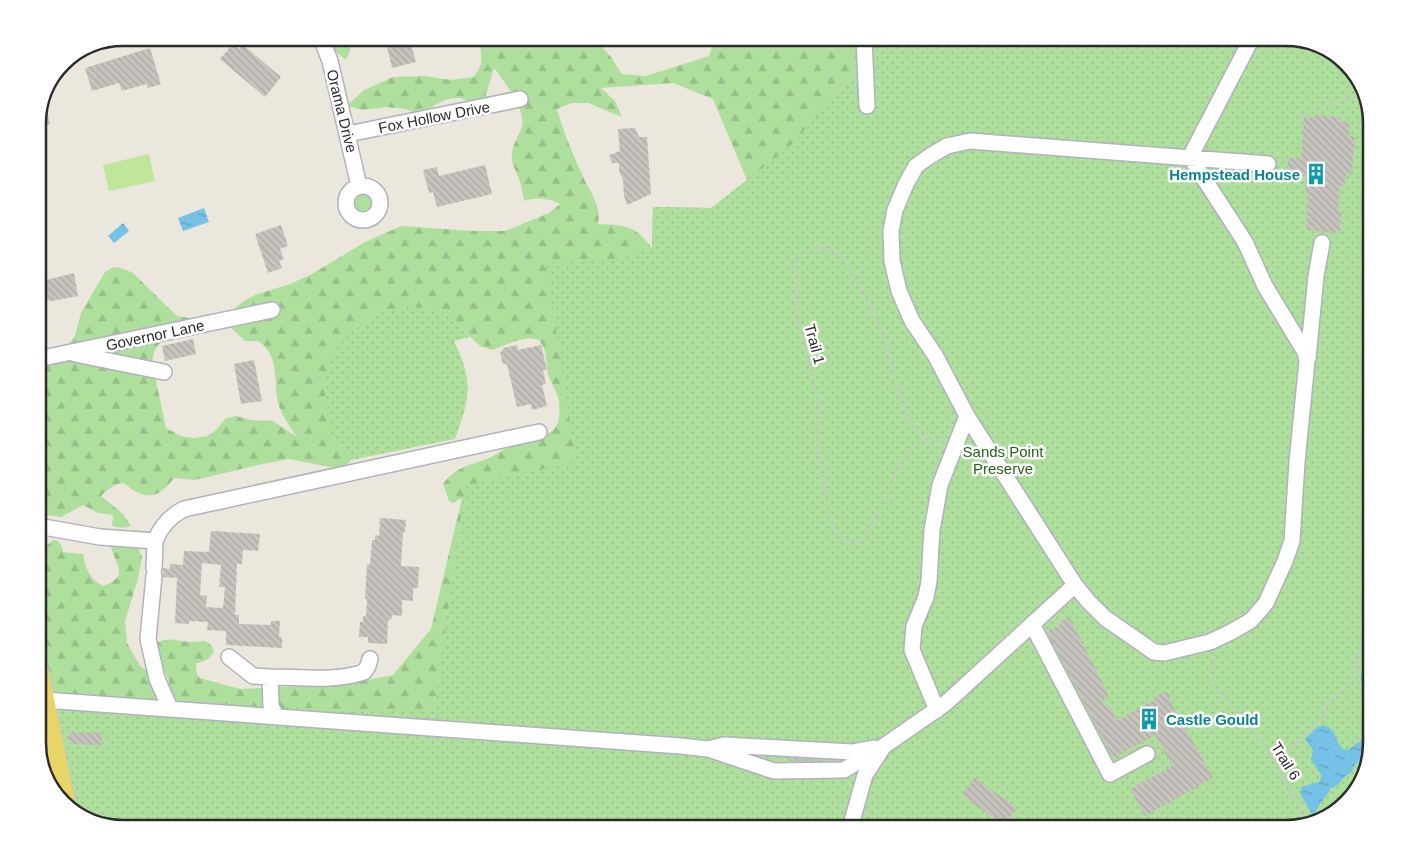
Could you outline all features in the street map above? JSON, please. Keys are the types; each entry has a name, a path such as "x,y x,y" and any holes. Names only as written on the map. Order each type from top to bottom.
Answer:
{"main road":[{"path":"46,710 63,789"}],"street":[{"name":"Orama Drive","path":"324,46 330,62 359,186"},
{"path":"864,46 867,106"},
{"path":"1190,157 1248,46"},
{"name":"Fox Hollow Drive","path":"348,134 520,99"},
{"path":"1268,164 970,141 947,146 916,166 895,210 891,231 892,261 899,291 912,321 935,355 967,416 1075,585 1105,618 1154,652 1164,653 1210,642 1250,621 1266,603 1285,561 1292,541 1297,462 1307,362 1316,276 1322,243"},
{"path":"1190,157 1245,242 1265,286 1300,342 1307,362"},
{"name":"Governor Lane","path":"46,357 272,310"},
{"path":"68,353 164,372"},
{"path":"937,710 912,650 912,644 914,626 926,597 929,582 932,530 940,484 967,416"},
{"path":"170,708 157,679 148,639 155,541 164,524 172,516 184,509 539,432"},
{"path":"46,527 100,537 155,541"},
{"path":"46,700 708,749 774,771 844,770 884,746 946,704 1075,585"},
{"path":"1032,624 1110,774 1147,754"},
{"path":"229,657 253,676 330,678 364,672 370,659"},
{"path":"270,677 271,706 276,716"},
{"path":"708,749 724,745 852,752 884,746"},
{"path":"852,820 865,775 884,746"}],"path":[{"path":"1300,123 1303,115 1343,99 1358,96"},
{"name":"Trail 1","path":"928,437 912,449 898,467 891,493 860,542 844,542 828,518 818,447 819,400 798,323 796,294 799,276 792,263 799,257 811,249 825,247 840,255 861,287 884,336 906,415 919,432 955,447"},
{"name":"Trail 6","path":"1219,638 1212,671 1212,684 1239,712 1275,763 1286,780 1303,817"},
{"path":"1275,763 1328,712 1324,704 1336,696 1353,677 1356,657 1363,649"}],"green space":[{"path":"332,46 350,46 350,51 346,60 334,50"},
{"name":"Sands Point Preserve","path":"480,46 601,46 622,74 646,76 709,56 712,46 1049,46 1326,808 1305,817 1285,820 124,820 94,814 76,803 46,696 46,546 53,540 59,542 63,552 83,554 89,573 103,586 117,578 119,573 111,545 138,547 142,557 138,579 125,621 127,643 141,667 149,671 168,690 168,680 159,663 153,645 163,640 208,642 214,652 208,659 196,663 197,674 200,678 240,689 346,684 393,675 431,629 462,498 453,503 449,501 443,484 459,469 499,453 519,435 545,435 555,428 560,413 559,402 549,377 546,354 539,340 531,338 518,340 492,350 480,346 446,314 333,437 346,449 351,460 346,466 340,469 289,459 195,480 174,478 162,491 150,496 138,493 124,483 117,484 101,496 123,514 131,526 123,528 112,526 113,515 98,513 83,505 61,517 46,515 46,352 67,346 75,336 81,313 105,272 118,267 133,273 177,316 195,319 218,316 234,309 255,295 290,284 312,274 365,242 401,226 473,231 505,231 549,213 560,204 542,199 524,201 512,155 513,146 522,126 521,112 518,104 494,68 483,104 455,98 439,103 420,114 405,109 387,107 363,110 346,106 364,90 393,77 425,76 451,80 473,77 479,70","holes":["673,83 713,99 747,180 711,208 653,207 652,248 646,240 629,228 598,224 598,210 594,197 571,149 557,109 572,103 588,103 622,117 615,101 601,88","228,325 245,341 258,341 266,347 275,371 279,406 297,437 273,421 251,420 236,416 226,418 215,431 207,436 194,438 181,436 166,428 152,362 156,348 160,343 167,339"]},
{"name":"Sands Point Preserve","path":"878,46 1285,46 1315,52 1336,65 1350,81 1359,99 1363,119 1363,742 1357,772 1340,797 1315,814 1285,820 124,820 94,814 69,797 61,788 46,710 46,700 287,717 287,707 434,712 465,486 576,462 546,263 602,262 652,249 653,207 711,208 788,148 865,64"},
{"path":"149,154 155,181 109,191 103,165"},
{"path":"364,191 369,192 375,198 375,208 369,214 364,215 359,214 353,208 352,203 353,198 359,192"},
{"path":"410,305 446,314 470,337 454,341 465,368 468,390 467,401 455,439 351,460 346,449 333,437 323,384 339,341 377,314"},
{"path":"46,709 61,788 50,767 46,747"}],"water":[{"path":"204,208 209,222 183,231 178,218"},
{"path":"123,223 129,231 114,243 108,236"},
{"path":"1363,672 1363,688 1361,683"},
{"path":"1324,725 1332,730 1343,749 1348,750 1363,739 1363,742 1360,760 1351,773 1338,785 1330,789 1317,808 1315,814 1312,815 1300,793 1301,787 1319,782 1322,776 1311,760 1313,750 1305,739 1316,728"}],"building":[{"path":"231,46 239,49 241,46 244,46 281,77 265,97 220,59"},
{"path":"387,46 411,46 416,62 392,68"},
{"path":"150,48 161,84 148,88 146,84 122,91 119,83 92,91 85,68"},
{"path":"47,112 50,124 46,125"},
{"name":"Hempstead House","path":"1315,115 1340,117 1340,121 1350,122 1349,136 1355,137 1352,173 1346,173 1345,186 1340,186 1338,211 1341,211 1340,233 1306,230 1308,194 1305,194 1306,176 1287,175 1288,158 1301,159 1304,117 1315,118"},
{"path":"635,128 639,137 647,137 651,194 627,205 619,163 612,163 609,155 620,151 618,129"},
{"path":"485,165 492,194 437,207 433,192 429,193 423,170 437,167 439,176"},
{"path":"281,225 288,246 280,249 284,259 279,261 282,268 268,273 255,234"},
{"path":"74,273 78,296 46,301 46,280"},
{"path":"193,339 196,354 165,361 162,346"},
{"path":"517,345 518,350 541,345 547,370 543,370 546,384 542,385 547,406 532,410 531,404 517,407 507,364 503,364 500,352 503,351 503,348"},
{"path":"254,360 262,401 241,404 234,364"},
{"path":"380,518 406,520 405,532 403,532 401,566 419,567 418,588 413,588 413,601 402,600 402,616 392,615 391,620 388,620 387,644 368,643 368,637 359,637 360,622 363,622 363,616 366,616 367,564 370,565 372,540 375,540 375,535 379,536"},
{"path":"211,531 260,534 258,551 243,550 242,564 237,564 235,615 239,615 239,624 271,625 271,621 280,621 279,637 282,637 282,648 226,645 226,631 207,630 208,622 189,621 189,624 175,623 177,578 163,577 163,568 170,569 170,564 183,565 184,551 209,552","holes":["202,563 221,565 219,587 225,587 223,608 206,607 207,596 200,595"]},
{"name":"Castle Gould","path":"1070,618 1109,697 1101,701 1112,709 1116,721 1154,700 1155,697 1163,692 1167,692 1170,694 1170,701 1213,778 1145,816 1130,789 1172,766 1155,735 1113,758 1047,632 1059,625 1063,619"},
{"path":"69,732 102,733 101,745 69,744"},
{"path":"789,758 825,760 825,761 789,761"},
{"path":"974,778 1017,808 1008,820 996,820 962,795"}],"place":[{"name":"Hempstead House","path":"1316,174"},
{"name":"Castle Gould","path":"1149,719"}]}
